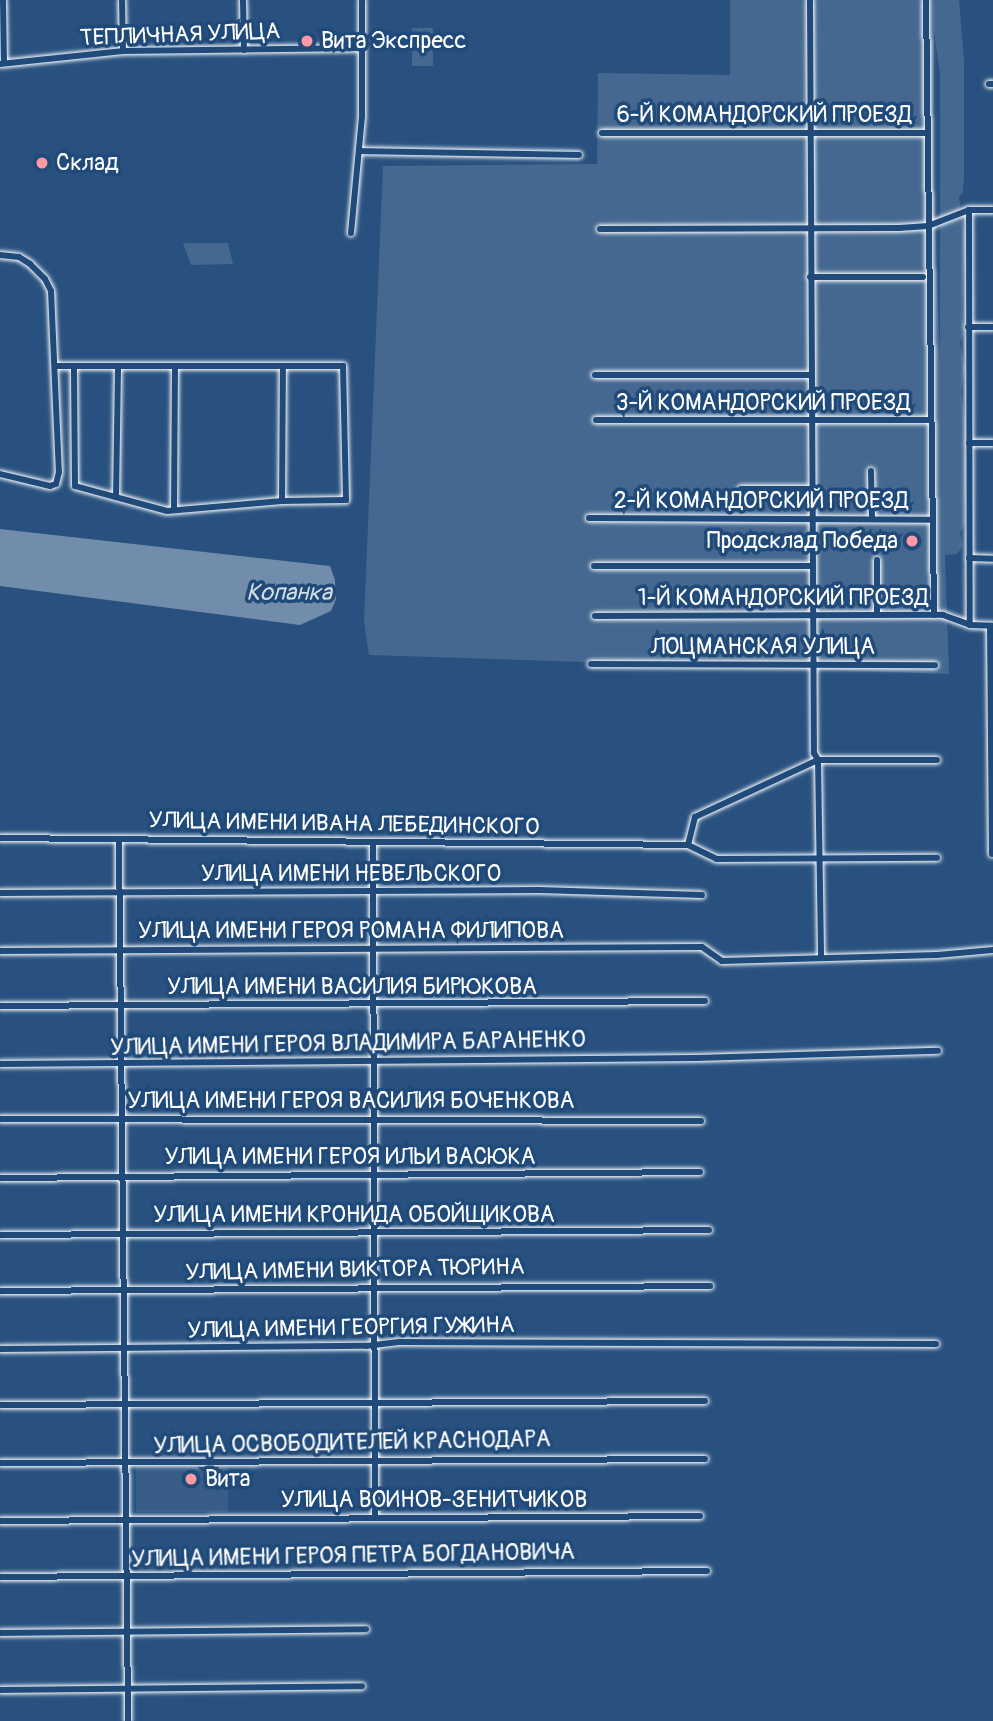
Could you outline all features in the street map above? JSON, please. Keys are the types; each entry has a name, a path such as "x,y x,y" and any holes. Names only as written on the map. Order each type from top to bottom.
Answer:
{"street":[{"path":"2,64 3,0"},
{"path":"122,0 123,51"},
{"path":"243,0 244,50"},
{"path":"351,233 362,116 362,0"},
{"path":"810,0 814,753 818,760 821,958 937,955 993,950"},
{"path":"926,0 934,615"},
{"name":"ТЕПЛИЧНАЯ УЛИЦА","path":"2,64 123,51 362,48"},
{"name":"6-Й КОМАНДОРСКИЙ ПРОЕЗД","path":"602,133 927,132"},
{"path":"359,151 579,155"},
{"path":"600,229 899,228 928,226 969,210 993,210"},
{"path":"969,210 970,625"},
{"path":"0,255 19,257 46,279 51,291 59,472 56,484 42,485 0,474"},
{"path":"810,277 923,277"},
{"path":"968,327 993,327"},
{"path":"55,366 343,366 346,500 282,501 174,510 75,486 74,368"},
{"path":"282,501 283,366"},
{"path":"116,497 118,367"},
{"path":"174,510 175,367"},
{"path":"595,375 811,375"},
{"name":"3-Й КОМАНДОРСКИЙ ПРОЕЗД","path":"596,421 930,421"},
{"path":"969,443 993,443"},
{"path":"871,471 872,518"},
{"path":"741,489 812,489"},
{"name":"2-Й КОМАНДОРСКИЙ ПРОЕЗД","path":"589,518 932,520"},
{"path":"969,558 993,559"},
{"path":"877,560 877,615"},
{"path":"594,566 812,566"},
{"name":"1-Й КОМАНДОРСКИЙ ПРОЕЗД","path":"595,616 934,615 970,625 991,626"},
{"path":"991,626 992,854"},
{"name":"ЛОЦМАНСКАЯ УЛИЦА","path":"591,664 935,665"},
{"path":"937,760 818,760 695,817 688,845 717,859 937,858"},
{"name":"УЛИЦА ИМЕНИ ИВАНА ЛЕБЕДИНСКОГО","path":"0,838 688,845"},
{"path":"119,840 128,1721"},
{"path":"373,842 374,1517"},
{"name":"УЛИЦА ИМЕНИ НЕВЕЛЬСКОГО","path":"0,893 538,890 702,895"},
{"name":"УЛИЦА ИМЕНИ ГЕРОЯ РОМАНА ФИЛИПОВА","path":"0,951 702,947 722,961 821,958"},
{"name":"УЛИЦА ИМЕНИ ВАСИЛИЯ БИРЮКОВА","path":"0,1006 705,1001"},
{"name":"УЛИЦА ИМЕНИ ГЕРОЯ ВЛАДИМИРА БАРАНЕНКО","path":"0,1064 697,1058 938,1051"},
{"name":"УЛИЦА ИМЕНИ ГЕРОЯ ВАСИЛИЯ БОЧЕНКОВА","path":"0,1119 122,1117 701,1121"},
{"name":"УЛИЦА ИМЕНИ ГЕРОЯ ИЛЬИ ВАСЮКА","path":"0,1178 700,1172"},
{"name":"УЛИЦА ИМЕНИ КРОНИДА ОБОЙЩИКОВА","path":"0,1235 709,1230"},
{"name":"УЛИЦА ИМЕНИ ВИКТОРА ТЮРИНА","path":"0,1291 374,1289 461,1285 710,1286"},
{"name":"УЛИЦА ИМЕНИ ГЕОРГИЯ ГУЖИНА","path":"0,1349 374,1345 423,1342 936,1344"},
{"path":"0,1405 705,1402"},
{"name":"УЛИЦА ОСВОБОДИТЕЛЕЙ КРАСНОДАРА","path":"0,1463 705,1459"},
{"name":"УЛИЦА ВОИНОВ-ЗЕНИТЧИКОВ","path":"0,1521 700,1516"},
{"name":"УЛИЦА ИМЕНИ ГЕРОЯ ПЕТРА БОГДАНОВИЧА","path":"0,1577 707,1571"},
{"path":"0,1633 366,1629"},
{"path":"0,1690 362,1686"}],"shaded area":[{"path":"730,0 959,0 964,61 964,175 963,192 959,197 965,237 962,308 964,334 960,343 965,368 961,392 965,419 965,496 964,525 960,533 963,546 957,554 945,555 949,674 369,655 364,621 383,166 597,164 598,73 730,75","holes":["934,31 940,74 940,362 933,161"]},
{"path":"412,28 433,28 433,66 412,66"},
{"path":"183,243 228,243 233,264 191,265"},
{"path":"136,1466 228,1466 228,1512 136,1512"}],"water":[{"name":"Копанка","path":"0,529 330,566 335,580 336,599 331,611 300,625 0,586"}],"place":[{"name":"Вита Экспресс","path":"307,41"},
{"name":"Склад","path":"42,163"},
{"name":"Продсклад Победа","path":"912,541"},
{"name":"Вита","path":"191,1479"}]}
